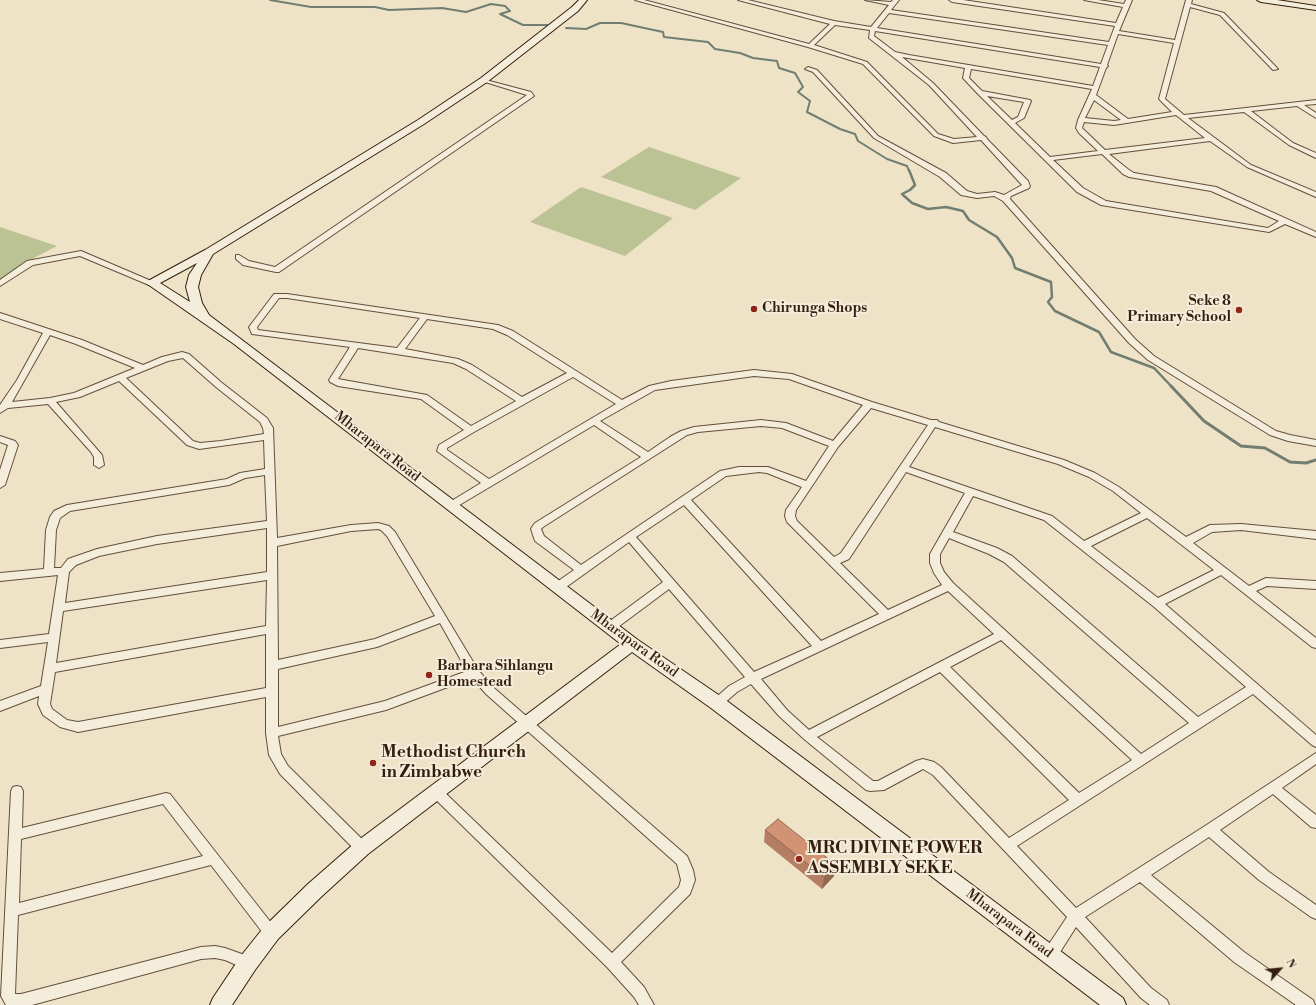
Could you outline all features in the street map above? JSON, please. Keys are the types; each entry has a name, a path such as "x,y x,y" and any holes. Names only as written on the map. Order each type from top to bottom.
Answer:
{"main road":[{"path":"152,283 209,252 421,122 484,80 583,0"},
{"path":"1261,0 1316,8"},
{"path":"208,319 196,304 192,287 196,275 209,252"},
{"name":"Mharapara Road","path":"152,283 208,319 632,644 717,703 1116,1005"},
{"path":"220,1005 248,963 272,932 315,890 362,848 632,644"}],"street":[{"path":"638,0 810,46 865,63 936,135 953,141 984,138"},
{"path":"741,0 834,23 1105,66"},
{"path":"868,0 894,2 873,28 871,37 931,84 984,138 1025,183 1026,186 1008,195 1006,198"},
{"path":"952,0 1117,29 1178,42"},
{"path":"1087,0 1127,3 1111,44 1105,66 1093,96 1081,120 1079,128 1081,132 1126,172 1132,175 1212,189 1316,235"},
{"path":"1275,69 1222,14 1188,3 1162,99 1177,113 1249,166 1316,195"},
{"path":"888,11 1111,44"},
{"path":"810,46 834,23"},
{"path":"893,53 909,58 1096,88"},
{"path":"968,67 966,78 980,93 1080,190 1104,203 1269,230 1285,221"},
{"path":"808,69 815,71 876,137 943,175 964,193 977,196 995,194 1006,198 1016,212 1132,341 1151,358 1273,433 1295,440 1316,443"},
{"path":"239,257 246,263 276,270 531,96 529,93 484,80"},
{"path":"980,93 1028,101 1020,118 1011,123"},
{"path":"1093,96 1127,121"},
{"path":"1184,117 1316,102"},
{"path":"1298,104 1316,116"},
{"path":"1246,111 1290,144 1316,156"},
{"path":"1081,120 1114,123 1177,113"},
{"path":"1047,159 1212,139"},
{"path":"0,284 30,263 82,252 152,283"},
{"path":"522,401 464,364 399,351 255,332 252,327 277,296 287,296 503,329 622,404"},
{"path":"0,316 104,351 143,368"},
{"path":"399,351 425,317"},
{"path":"2,408 48,332"},
{"path":"356,345 332,380 338,383 424,398 471,430"},
{"path":"2,408 50,401 77,395 172,356 182,355 186,356 219,385 264,420 267,424 269,436 272,524 272,734 275,755 284,770 362,848"},
{"path":"489,484 442,451 442,447 574,373"},
{"path":"452,505 622,404 652,388 664,385 754,373 792,377 869,404 934,422 1061,462 1092,475 1116,489 1148,513 1249,590 1316,644"},
{"path":"121,378 190,443 199,446 269,436"},
{"path":"50,401 94,450 99,457 99,465"},
{"path":"869,404 835,445 791,510 790,516 792,522 886,615"},
{"path":"594,421 648,457"},
{"path":"833,562 845,556 934,422"},
{"path":"581,570 539,538 536,529 539,525 684,433 697,429 761,423 783,425 835,445"},
{"path":"0,439 12,443 13,445 0,485"},
{"path":"903,468 1048,518 1157,604 1316,742"},
{"path":"558,587 723,473 739,470 768,470 807,485"},
{"path":"49,572 51,530 55,517 58,513 67,508 228,482 243,475 270,471"},
{"path":"971,491 935,554 935,563 939,573 949,586 1140,761"},
{"path":"685,500 819,646"},
{"path":"1084,545 1148,513"},
{"path":"272,524 156,540 76,559 68,564 64,572 44,704 47,712 64,724 78,727 272,691"},
{"path":"272,543 351,528 378,526 385,528 391,534 474,673 490,691 682,860 688,880 685,890 612,962"},
{"path":"1186,542 1210,530 1222,528 1241,527 1316,535"},
{"path":"946,533 993,551 1008,559 1198,724"},
{"path":"630,536 783,713 808,736 870,786 880,786 916,766 923,764 937,770 1121,967 1146,992 1162,1005"},
{"path":"1157,604 1222,570"},
{"path":"0,577 64,572"},
{"path":"59,608 272,575"},
{"path":"1249,590 1266,582 1316,585"},
{"path":"610,627 670,583"},
{"path":"717,703 733,689 753,678 949,586"},
{"path":"272,666 377,643 442,618"},
{"path":"50,668 272,629"},
{"path":"808,736 1002,635"},
{"path":"0,644 55,637"},
{"path":"941,666 1078,802"},
{"path":"272,734 386,705 474,673"},
{"path":"0,706 47,688"},
{"path":"1008,845 1078,802 1254,688"},
{"path":"1050,955 1075,916 1210,830 1274,788 1316,758"},
{"path":"1274,788 1316,823"},
{"path":"17,791 8,996 11,1000 21,1001 201,953 214,952 225,954 248,963"},
{"path":"436,792 612,962 639,992 647,1005"},
{"path":"15,835 166,798 272,932"},
{"path":"1210,830 1264,876 1316,913"},
{"path":"12,911 213,859"},
{"path":"1140,875 1238,957 1308,1005"}],"green space":[{"path":"649,147 741,178 695,210 601,177"},
{"path":"581,187 673,218 625,256 530,222"},
{"path":"0,227 57,246 34,258 0,283"}],"building":[{"path":"778,819 836,865 824,877 765,830"}],"waterway":[{"path":"270,0 311,7 375,7 389,10 442,8 466,12 491,4 505,6 510,11 500,14 523,25 547,25"},
{"path":"566,28 586,29 600,23 621,23 663,32 664,37 708,42 715,49 740,53 753,58 777,61 779,68 795,73 803,87 798,92 810,101 807,112 840,129 855,134 858,141 887,159 907,166 909,171"},
{"path":"909,170 915,185 910,190 902,194 912,203 928,209 946,207 963,211 969,220 997,237 1012,258 1015,268 1051,282 1052,297 1048,302 1055,311 1099,332 1111,352 1154,368 1172,387"},
{"path":"1171,386 1204,421 1241,446 1265,448 1290,462 1306,463 1316,460"}],"place":[{"name":"Chirunga Shops","path":"754,309"},
{"name":"Seke 8 Primary School","path":"1239,310"},
{"name":"Barbara Sihlangu Homestead","path":"429,675"},
{"name":"Methodist Church in Zimbabwe","path":"373,763"},
{"name":"MRC DIVINE POWER ASSEMBLY SEKE","path":"799,859"}]}
